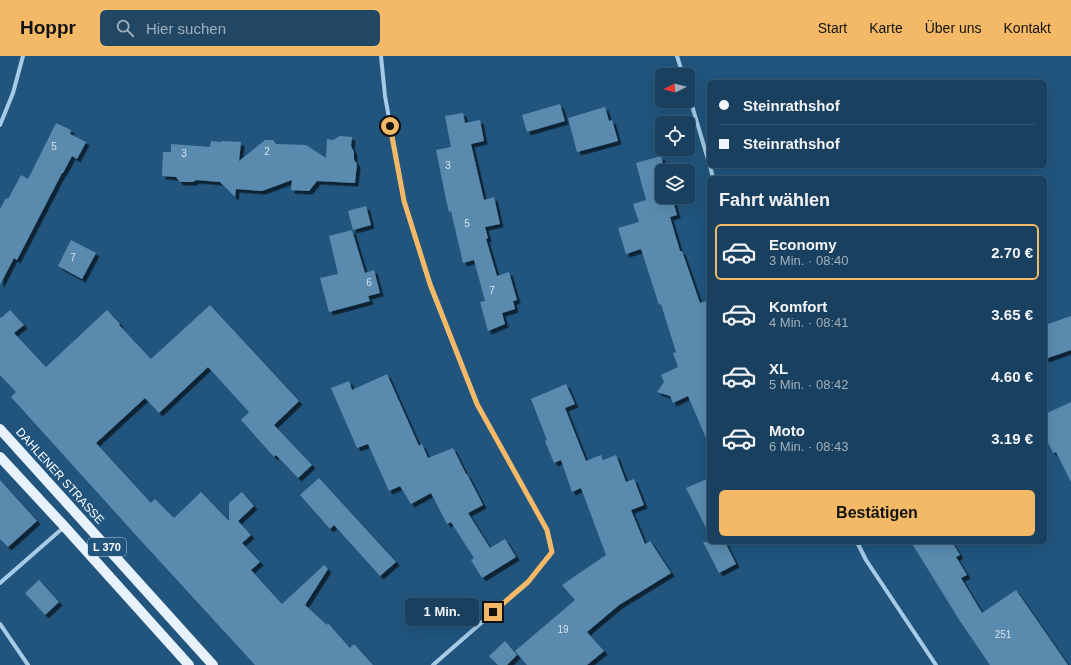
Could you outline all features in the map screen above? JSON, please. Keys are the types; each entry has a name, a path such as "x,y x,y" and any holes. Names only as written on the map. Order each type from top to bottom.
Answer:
{"main road":[{"name":"DAHLENER STRASSE","path":"0,429 213,665"},
{"name":"L 370","path":"0,457 189,665"}],"street":[{"path":"0,125 13,93 23,56"},
{"path":"381,56 385,96 404,201 430,284 477,404 547,530 552,552 528,582 433,665"},
{"path":"677,56 681,68"},
{"path":"693,108 707,158"},
{"path":"0,583 64,526"},
{"path":"858,544 866,560 936,665"},
{"path":"0,624 28,665"}],"building":[{"path":"560,104 565,121 527,132 522,115"},
{"path":"605,107 609,121 612,120 618,141 577,152 568,118"},
{"path":"463,113 465,123 480,120 484,141 471,144 484,200 494,197 500,224 485,227 488,238 486,239 497,276 509,272 517,300 513,301 515,309 502,313 505,324 488,331 480,302 485,301 474,260 463,263 451,211 449,212 447,204 436,150 451,147 445,116"},
{"path":"56,123 71,130 70,134 86,142 77,159 72,156 17,260 14,258 0,285 0,209 6,198 8,199 21,175 28,179"},
{"path":"340,136 352,137 351,146 354,152 354,160 357,164 355,183 317,181 309,191 291,190 292,180 262,191 236,189 235,197 220,182 196,180 193,182 180,182 176,177 162,176 163,152 171,152 171,144 210,147 211,141 241,142 239,161 265,140 273,140 276,144 306,145 326,158 327,139 333,140"},
{"path":"661,156 663,164 655,164 655,204 674,204 677,215 670,217 680,251 682,251 700,303 707,301 707,440 688,396 673,403 670,396 657,392 664,382 661,375 678,367 673,353 676,352 661,304 659,305 641,249 626,254 618,228 639,222 633,204 646,200 636,163"},
{"path":"366,206 371,225 353,230 348,211"},
{"path":"352,230 365,273 374,270 380,293 368,296 370,301 329,312 320,278 338,274 329,236"},
{"path":"71,240 96,253 82,279 58,266"},
{"path":"210,305 299,401 274,425 312,465 298,478 276,455 274,457 241,420 249,412 208,367 159,413 145,398 96,443 151,503 155,499 174,518 201,492 229,521 229,503 242,492 254,506 238,521 251,535 242,543 260,562 251,570 282,604 324,565 328,569 305,605 327,625 328,623 350,648 354,644 373,665 255,665 11,397 16,392 0,375 0,317 1,318 10,310 24,325 14,333 46,367 107,310 151,359"},
{"path":"1071,316 1071,350 1047,358 1047,324"},
{"path":"387,374 419,446 422,444 428,458 453,448 483,505 468,513 490,548 505,539 516,557 482,578 471,560 474,558 451,522 447,524 431,493 411,504 400,486 389,491 368,444 357,448 331,388 349,381 352,390"},
{"path":"566,384 575,404 565,408 586,461 601,455 603,460 616,455 626,482 634,479 644,505 631,510 645,544 650,541 671,573 619,605 587,632 604,651 587,665 527,665 515,651 575,600 562,585 606,555 581,488 572,492 561,460 554,463 531,399"},
{"path":"1071,402 1071,482 1056,452 1053,453 1047,440 1047,413"},
{"path":"319,478 396,562 380,576 334,525 330,529 300,495"},
{"path":"707,479 707,530 686,488"},
{"path":"0,480 37,521 8,547 0,539"},
{"path":"703,542 707,542 707,544 726,544 736,564 719,573"},
{"path":"912,544 953,544 960,555 956,557 967,575 961,578 982,613 1016,590 1068,665 990,665 960,621"},
{"path":"39,580 59,602 45,615 25,593"},
{"path":"505,641 517,655 507,665 498,665 489,656"}],"route":[{"path":"390,126 404,201 430,284 477,404 547,530 552,552 528,582 493,612"}]}
